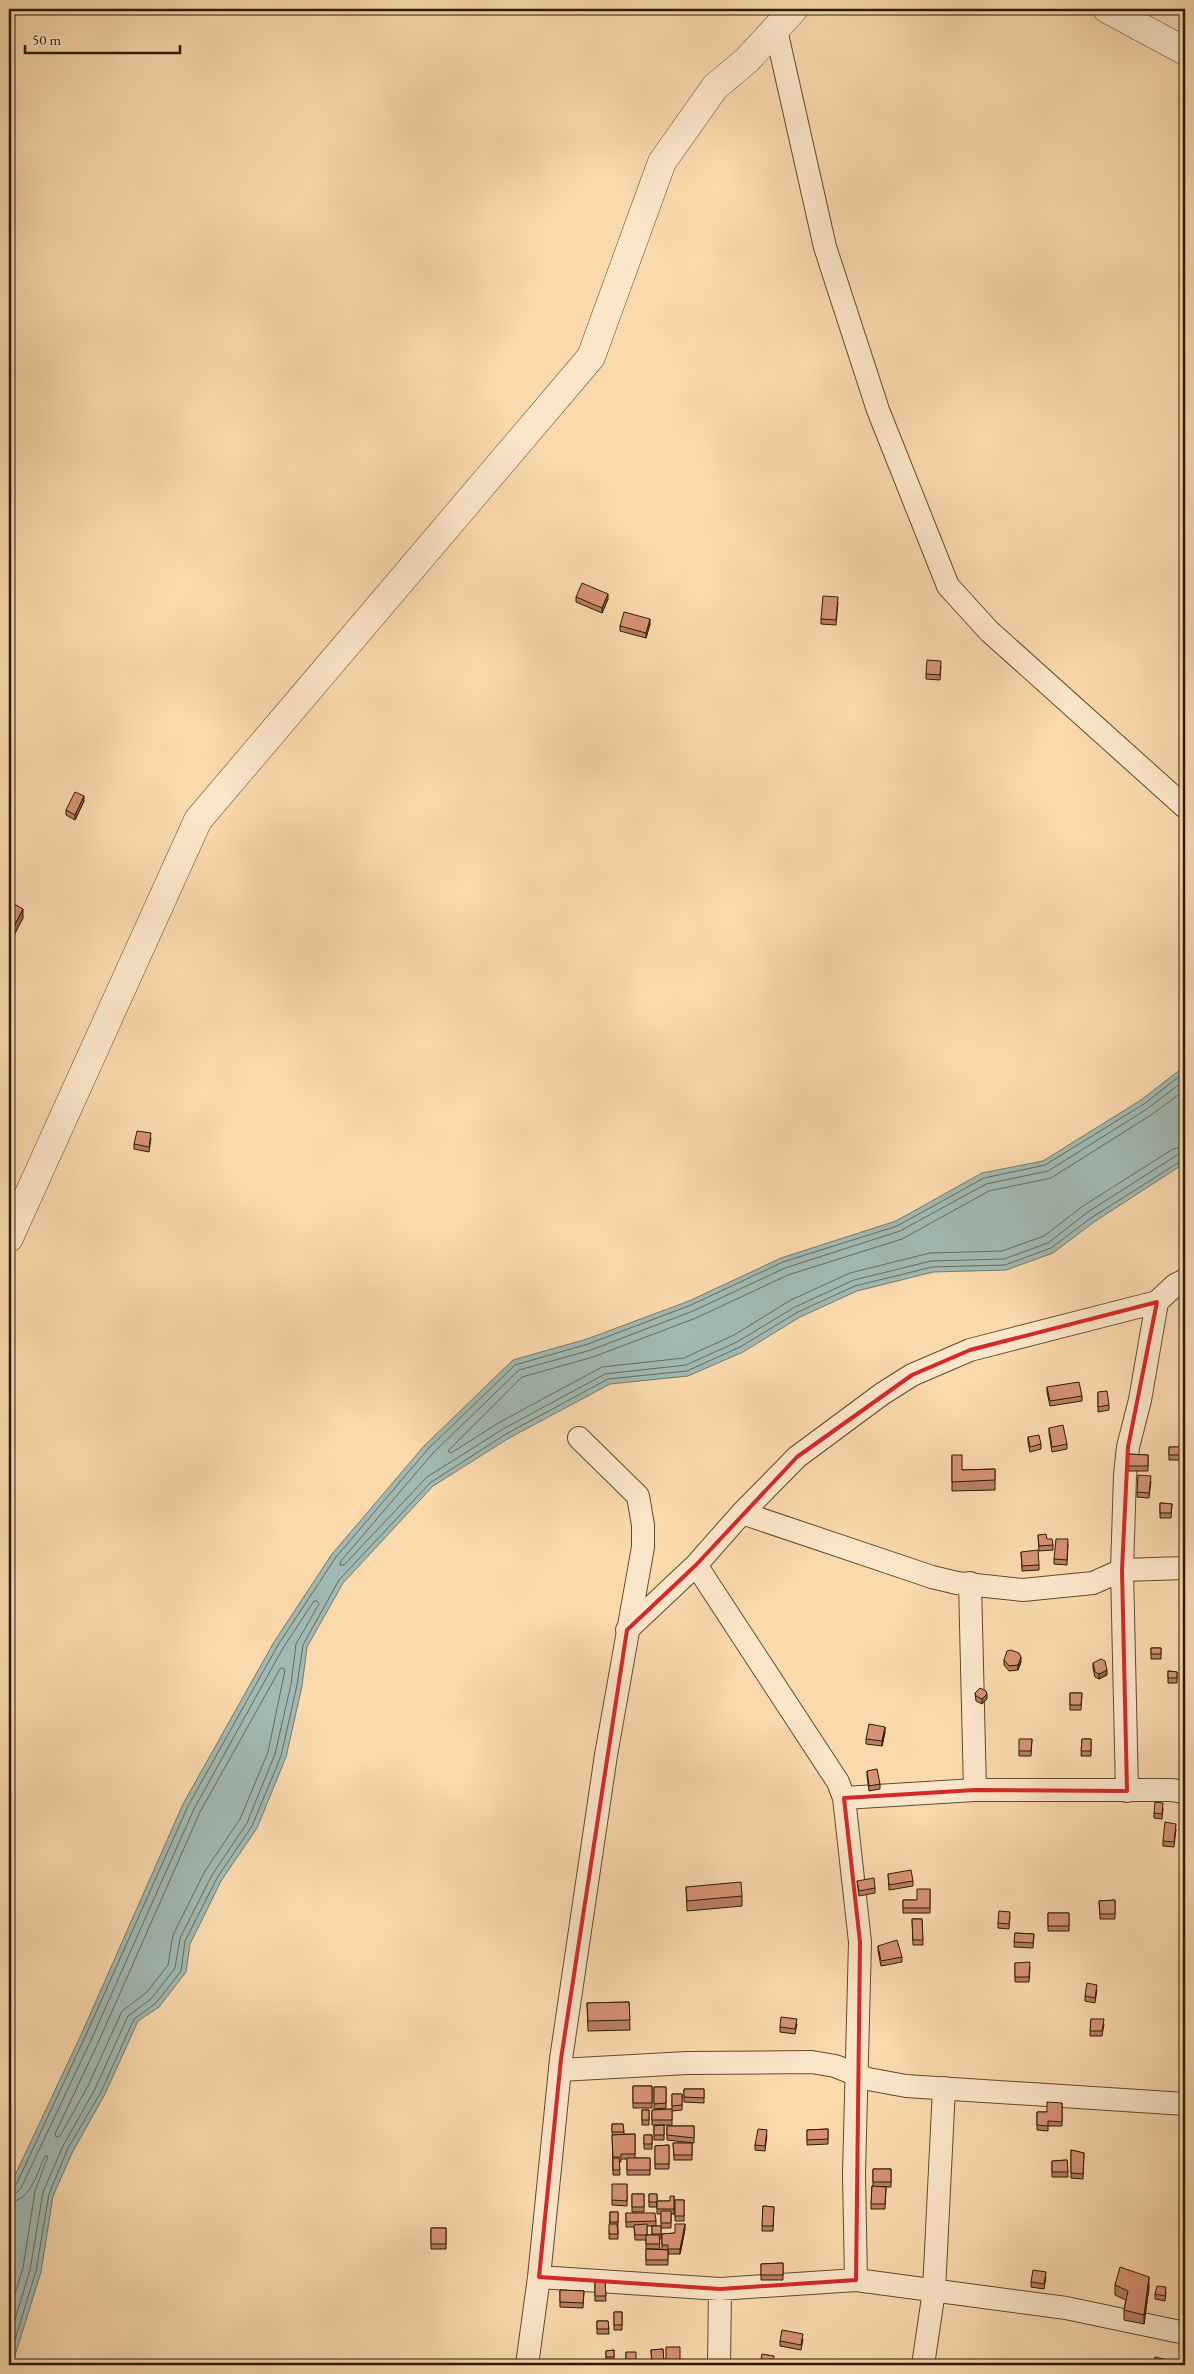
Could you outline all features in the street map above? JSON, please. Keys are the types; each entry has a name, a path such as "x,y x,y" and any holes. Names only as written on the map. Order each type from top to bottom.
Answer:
{"street":[{"path":"9,1238 198,820 591,357 662,162 715,87 747,60 794,9"},
{"path":"1107,9 1178,47"},
{"path":"776,30 825,247 878,410 948,586 988,631 1185,807"},
{"path":"627,1630 696,1565 742,1513 797,1457 912,1374 970,1350 1157,1302 1175,1284 1185,1280"},
{"path":"1127,1791 1122,1570 1126,1460 1140,1400 1157,1302"},
{"path":"527,2365 539,2277 560,2070 605,1764 643,1547 643,1525 638,1496 579,1438"},
{"path":"742,1513 932,1577 957,1583 1024,1590 1058,1588 1093,1583 1122,1570 1185,1568"},
{"path":"696,1565 838,1782 844,1798 860,1942 854,2174 856,2280"},
{"path":"970,1583 975,1790"},
{"path":"844,1798 975,1790 1171,1790 1185,1792"},
{"path":"560,2070 688,2063 812,2062 835,2066 868,2079 906,2086 1185,2104"},
{"path":"923,2365 934,2291 944,2088"},
{"path":"539,2277 720,2289 856,2280 1066,2308 1185,2333"},
{"path":"719,2365 720,2289"}],"highlighted area":[{"path":"1157,1302 1128,1447 1122,1570 1127,1791 975,1790 844,1798 860,1942 856,2280 720,2289 539,2277 561,2059 627,1630 696,1565 797,1457 912,1375 970,1350"}],"water":[{"path":"1185,1066 1185,1163 1094,1222 1053,1253 1006,1270 933,1272 857,1291 800,1317 743,1352 688,1376 610,1384 509,1438 433,1486 343,1583 307,1647 302,1686 286,1757 257,1828 221,1881 190,1944 186,1972 159,2007 138,2021 105,2094 73,2151 53,2196 41,2272 12,2365 9,2365 9,2188 81,2035 183,1804 274,1642 332,1554 424,1446 513,1360 587,1339 689,1301 781,1258 896,1221 982,1173 1043,1161 1141,1100"}],"building":[{"path":"582,583 608,594 602,608 576,597"},
{"path":"823,596 838,597 836,620 821,619"},
{"path":"624,612 650,619 646,633 620,626"},
{"path":"927,660 941,661 940,675 926,674"},
{"path":"75,792 84,796 75,815 66,810"},
{"path":"9,901 23,909 9,936"},
{"path":"137,1131 151,1133 149,1147 134,1144"},
{"path":"1079,1382 1082,1396 1050,1401 1047,1387"},
{"path":"1107,1391 1109,1405 1098,1407 1098,1392"},
{"path":"1063,1425 1067,1444 1052,1447 1049,1428"},
{"path":"1039,1435 1041,1444 1030,1447 1028,1437"},
{"path":"1169,1447 1180,1447 1180,1455 1169,1455"},
{"path":"1128,1454 1148,1455 1148,1466 1127,1466"},
{"path":"952,1455 962,1455 962,1470 995,1469 995,1480 952,1482"},
{"path":"1138,1475 1151,1476 1149,1493 1137,1492"},
{"path":"1160,1503 1172,1504 1171,1513 1160,1513"},
{"path":"1046,1534 1047,1539 1052,1539 1053,1545 1039,1546 1038,1535"},
{"path":"1056,1539 1068,1539 1067,1560 1054,1559"},
{"path":"1038,1550 1039,1565 1022,1566 1021,1552"},
{"path":"1151,1648 1161,1648 1161,1654 1151,1654"},
{"path":"1011,1650 1019,1653 1021,1657 1018,1665 1009,1666 1004,1660 1007,1651"},
{"path":"1101,1659 1105,1661 1107,1670 1099,1674 1095,1672 1093,1663"},
{"path":"1168,1671 1177,1672 1177,1678 1168,1678"},
{"path":"980,1688 986,1691 987,1694 982,1699 976,1696 975,1693"},
{"path":"1070,1693 1082,1693 1081,1705 1070,1705"},
{"path":"869,1724 885,1727 882,1741 866,1739"},
{"path":"1019,1739 1032,1739 1031,1751 1019,1751"},
{"path":"1082,1739 1091,1739 1091,1751 1081,1751"},
{"path":"877,1769 880,1784 869,1786 867,1771"},
{"path":"1155,1802 1163,1803 1162,1814 1154,1813"},
{"path":"1165,1822 1176,1824 1174,1842 1163,1841"},
{"path":"911,1870 913,1881 889,1885 888,1874"},
{"path":"874,1878 875,1888 859,1891 857,1881"},
{"path":"741,1882 742,1896 687,1901 686,1887"},
{"path":"917,1889 930,1889 930,1908 903,1908 903,1900 917,1900"},
{"path":"1115,1900 1115,1914 1100,1914 1099,1901"},
{"path":"999,1911 1010,1912 1009,1924 998,1923"},
{"path":"1048,1913 1069,1913 1069,1926 1048,1926"},
{"path":"912,1919 922,1919 923,1940 913,1940"},
{"path":"1015,1933 1034,1934 1033,1943 1014,1942"},
{"path":"897,1940 902,1957 881,1961 878,1946"},
{"path":"1030,1962 1029,1977 1015,1977 1015,1963"},
{"path":"1087,1983 1097,1985 1095,1998 1085,1996"},
{"path":"629,2002 630,2020 588,2021 587,2003"},
{"path":"781,2017 797,2019 795,2029 780,2027"},
{"path":"1091,2019 1104,2019 1102,2031 1090,2031"},
{"path":"633,2086 652,2086 652,2103 633,2103"},
{"path":"654,2087 666,2087 666,2103 654,2104"},
{"path":"684,2089 704,2089 704,2098 684,2097"},
{"path":"672,2094 682,2094 682,2105 672,2106"},
{"path":"1047,2102 1062,2103 1062,2122 1048,2121 1048,2126 1037,2125 1037,2112 1047,2112"},
{"path":"672,2109 672,2120 652,2120 652,2110"},
{"path":"642,2110 649,2110 649,2120 642,2120"},
{"path":"612,2124 623,2124 624,2132 612,2132"},
{"path":"664,2125 664,2135 654,2135 654,2126"},
{"path":"667,2126 694,2126 694,2138 667,2135"},
{"path":"758,2129 767,2130 765,2146 755,2145"},
{"path":"828,2129 828,2139 807,2140 807,2130"},
{"path":"635,2134 635,2154 621,2154 621,2157 613,2157 612,2135"},
{"path":"644,2135 652,2135 652,2144 644,2144"},
{"path":"673,2143 692,2143 692,2155 674,2155"},
{"path":"669,2145 669,2164 655,2164 655,2146"},
{"path":"1071,2150 1084,2153 1083,2174 1071,2173"},
{"path":"613,2158 619,2158 620,2170 613,2170"},
{"path":"627,2158 650,2158 650,2170 627,2170"},
{"path":"1067,2160 1068,2172 1052,2172 1052,2161"},
{"path":"873,2169 891,2169 891,2182 873,2182"},
{"path":"612,2184 627,2184 627,2201 612,2200"},
{"path":"872,2186 886,2187 885,2204 871,2204"},
{"path":"632,2194 644,2194 644,2207 632,2207"},
{"path":"649,2194 657,2194 657,2202 649,2202"},
{"path":"670,2196 674,2196 674,2209 657,2209 657,2201 670,2201"},
{"path":"675,2200 684,2200 684,2216 675,2216"},
{"path":"763,2206 774,2207 773,2226 762,2226"},
{"path":"661,2211 671,2211 671,2223 661,2223"},
{"path":"610,2212 618,2212 618,2222 610,2222"},
{"path":"626,2213 655,2213 656,2221 626,2222"},
{"path":"609,2224 617,2224 618,2234 609,2234"},
{"path":"647,2224 647,2235 635,2235 634,2225"},
{"path":"675,2224 685,2224 680,2249 668,2249 668,2245 662,2245 662,2234 675,2233"},
{"path":"652,2226 661,2226 661,2234 652,2234"},
{"path":"431,2228 446,2228 446,2244 431,2244"},
{"path":"646,2235 659,2235 660,2244 646,2244"},
{"path":"646,2249 668,2250 668,2260 646,2260"},
{"path":"783,2263 783,2275 761,2275 761,2264"},
{"path":"1120,2267 1149,2277 1144,2315 1124,2310 1128,2291 1115,2285"},
{"path":"1033,2270 1046,2272 1044,2284 1031,2282"},
{"path":"595,2281 605,2281 606,2296 595,2296"},
{"path":"1157,2286 1166,2287 1165,2296 1155,2294"},
{"path":"560,2290 584,2291 583,2303 560,2302"},
{"path":"614,2312 622,2312 622,2325 614,2325"},
{"path":"597,2321 608,2321 609,2329 597,2329"},
{"path":"782,2330 803,2334 801,2345 780,2341"},
{"path":"666,2347 680,2347 680,2365 666,2365"},
{"path":"663,2349 664,2362 652,2363 651,2350"},
{"path":"614,2350 614,2357 606,2357 606,2351"},
{"path":"626,2352 636,2352 636,2362 626,2362"},
{"path":"762,2354 774,2356 773,2365 760,2365"},
{"path":"1155,2357 1164,2359 1162,2365 1153,2365"}]}
